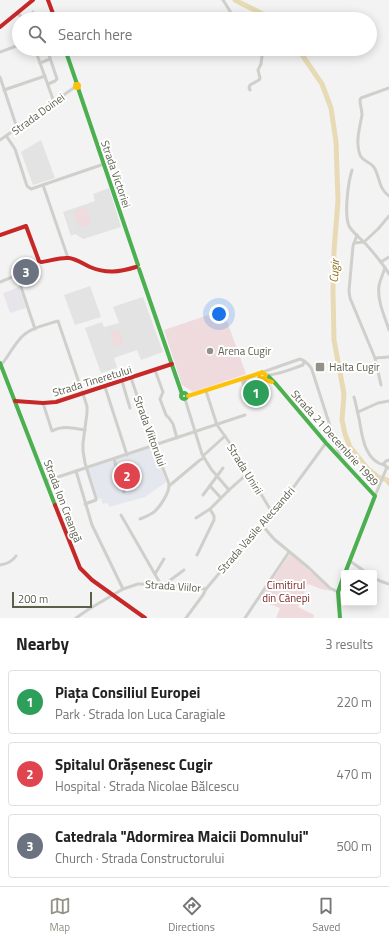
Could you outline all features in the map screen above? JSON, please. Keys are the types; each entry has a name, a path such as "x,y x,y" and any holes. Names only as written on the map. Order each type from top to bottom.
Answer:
{"main road":[{"path":"18,12 34,0"},
{"path":"48,0 52,12"},
{"path":"0,27 12,17"},
{"name":"Strada Victoriei","path":"67,56 76,87 104,164 182,394 186,394 186,398"},
{"path":"0,235 26,226 39,261 42,262 56,258 68,258 98,271 108,273 138,267"},
{"name":"Strada Ion Creangă","path":"1,364 80,568 85,575 145,618"},
{"name":"Strada Tineretului","path":"15,401 43,403 56,402 172,364"},
{"path":"186,398 245,378 263,375"},
{"name":"Strada 21 Decembrie 1989","path":"263,375 275,383 374,496 346,570"},
{"name":"Strada 21 Decembrie 1989","path":"340,618 338,592 341,583"}],"street":[{"path":"223,0 231,12"},
{"path":"0,52 12,48"},
{"path":"38,56 54,102"},
{"path":"48,84 56,79 49,56"},
{"path":"250,90 250,85 260,78 258,70 261,64 262,56"},
{"path":"40,63 50,59"},
{"path":"4,90 44,76"},
{"path":"0,77 17,128"},
{"name":"Strada Doinei","path":"0,140 76,87"},
{"path":"389,88 360,100 362,113 358,130 359,154 362,159 373,165 383,190 389,196"},
{"path":"7,136 15,149 28,188 31,189 104,164"},
{"path":"352,170 348,189 347,213 349,225 381,262 389,274"},
{"path":"43,186 68,258"},
{"path":"354,243 364,242 389,216"},
{"path":"357,235 354,243 350,298 375,358 381,385"},
{"path":"381,262 389,257"},
{"path":"385,268 379,288 380,300 389,330"},
{"path":"1,281 17,275 35,329"},
{"path":"385,317 389,316"},
{"path":"1,364 19,340 28,332 58,321 87,409 83,452 96,500 85,504"},
{"path":"375,358 389,357"},
{"path":"263,375 300,359 304,360 304,362 310,366 340,457"},
{"path":"263,375 279,373 303,365 304,362"},
{"path":"155,370 163,392 160,399 166,415 173,424 177,438"},
{"name":"Strada Viitorului","path":"131,378 169,485"},
{"path":"245,378 251,401"},
{"path":"122,381 130,408"},
{"path":"105,387 127,455"},
{"name":"Strada Unirii","path":"206,390 217,425 273,514"},
{"path":"354,397 367,450 371,457 386,467"},
{"path":"186,398 203,457 229,490"},
{"path":"358,412 389,401"},
{"path":"43,403 52,431 59,427 85,430"},
{"path":"46,482 217,425 245,414"},
{"path":"140,519 155,512 170,488 169,485 200,460 225,436"},
{"name":"Strada Vasile Alecsandri","path":"186,618 204,595 206,589 235,554 273,514 327,444 335,439"},
{"path":"114,459 124,492"},
{"path":"374,496 386,467 385,461 389,459"},
{"path":"203,495 223,468"},
{"path":"76,472 85,504 96,534 123,589"},
{"path":"196,518 210,509 248,473"},
{"path":"210,486 221,498"},
{"path":"197,555 214,520 214,516 210,509"},
{"path":"121,515 160,584"},
{"path":"262,525 274,539 330,588 338,592"},
{"path":"245,618 289,552"},
{"path":"0,565 9,564 16,556"},
{"path":"155,574 164,559"},
{"path":"350,561 363,570"},
{"path":"164,584 184,570"},
{"path":"377,580 389,584"},
{"name":"Strada Viilor","path":"76,618 123,589 138,584 164,584 206,589"}],"shaded area":[{"path":"41,140 55,178 33,185 21,152"},
{"path":"109,188 121,227 83,239 75,234 71,236 63,212 95,201 93,194"},
{"path":"90,286 101,317 75,325 64,295"},
{"path":"19,287 26,308 10,313 3,293"},
{"path":"143,297 163,352 141,360 137,350 114,358 117,368 101,373 85,328 102,322 104,327 119,323 113,307"},
{"path":"153,447 166,482 145,497 109,507 108,503 103,504 101,498 98,499 88,469"}],"green space":[{"path":"86,207 91,224 79,228 74,211"},
{"path":"223,310 246,374 193,392 182,385 164,330"},
{"path":"119,329 124,344 115,347 110,332"},
{"path":"246,379 269,384 254,403"},
{"name":"Cimitirul din Cânepi","path":"290,554 332,590 321,589 308,584 298,607 314,615 313,618 276,618 280,608 259,600"}],"waterway":[{"name":"Cugir","path":"235,0 258,12"},
{"name":"Cugir","path":"303,56 322,84 331,108 336,142 338,200 334,251 334,340 344,394 342,420 350,447 368,469 378,477 387,480 389,483"}],"traffic: fast":[{"path":"67,56 77,84"},
{"path":"78,88 138,265"},
{"path":"139,269 182,394"},
{"path":"0,363 55,505"},
{"path":"266,376 276,384 326,443 375,496 346,570"},
{"path":"184,393 187,396 184,399 181,396 184,393"},
{"path":"340,618 338,592 341,584"}],"traffic: slow":[{"path":"75,84 79,84 79,86 79,88 75,88 75,84"},
{"path":"263,378 266,375 262,372 259,375 260,378 272,382"},
{"path":"188,396 260,373"}],"traffic: jam":[{"path":"18,12 33,0"},
{"path":"48,0 52,12"},
{"path":"0,27 12,17"},
{"path":"0,235 26,226 39,261 41,262 69,258 102,271 118,271 136,267"},
{"path":"15,401 43,403 56,402 172,364"},
{"path":"55,505 80,568 92,580 145,618"}],"place":[{"name":"Catedrala \"Adormirea Maicii Domnului\"","path":"26,272"},
{"name":"Arena Cugir","path":"210,351"},
{"name":"Halta Cugir","path":"320,367"},
{"name":"Piața Consiliul Europei","path":"256,393"},
{"name":"Spitalul Orășenesc Cugir","path":"127,476"}]}
